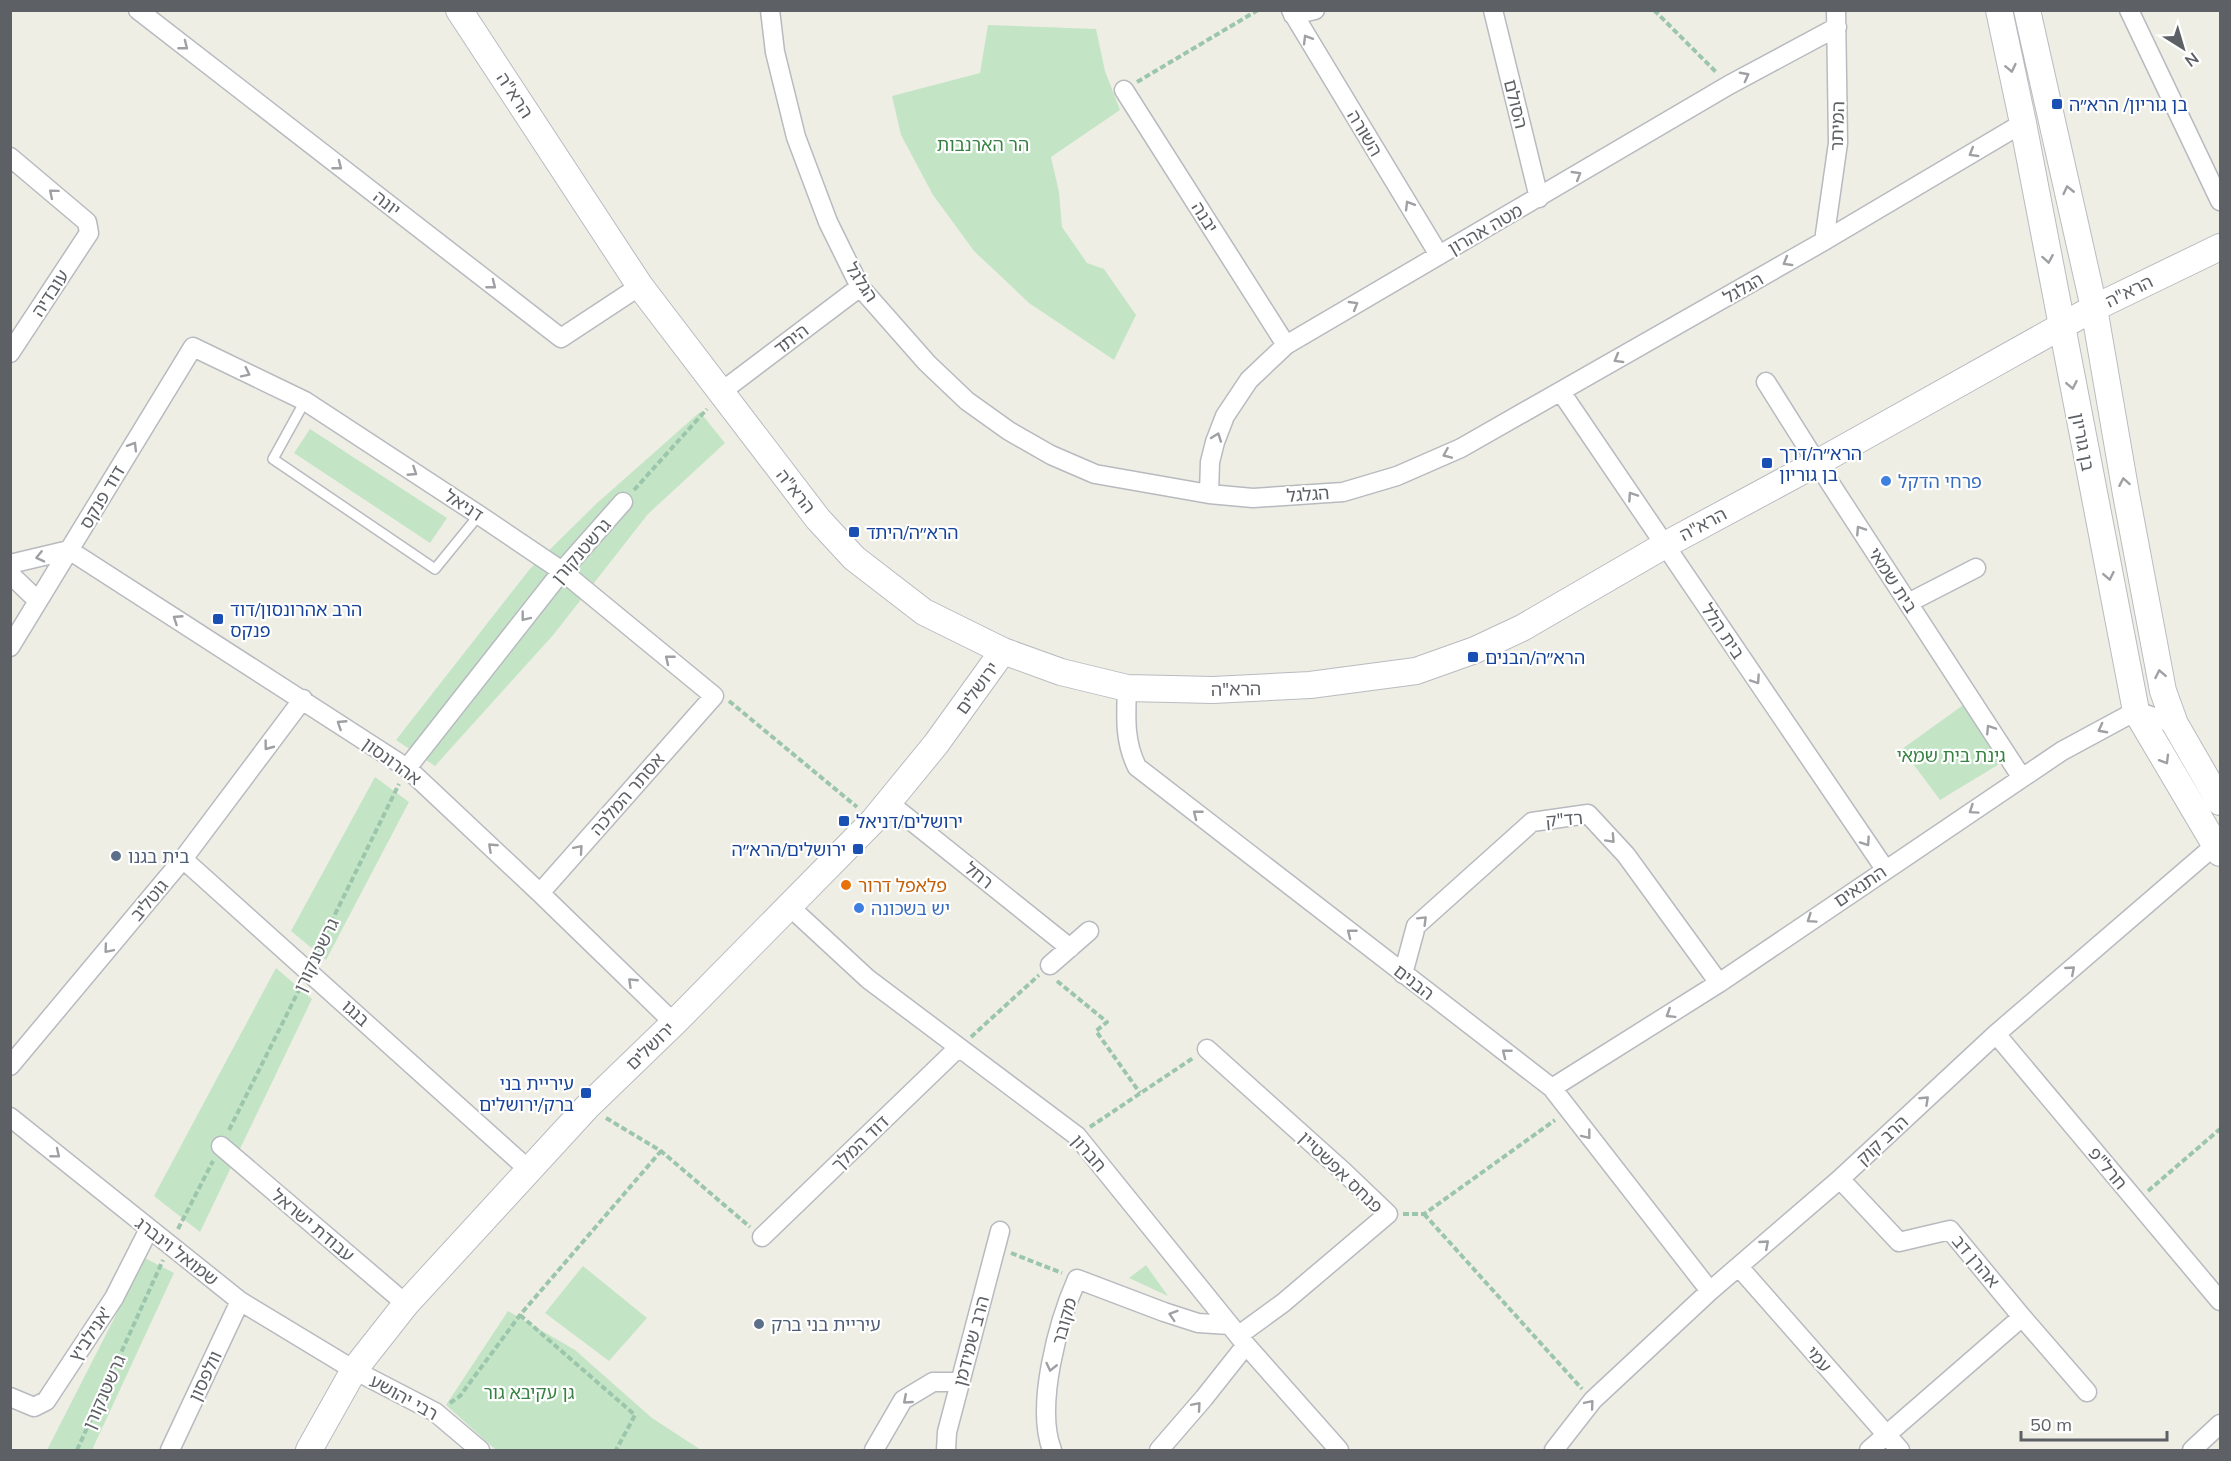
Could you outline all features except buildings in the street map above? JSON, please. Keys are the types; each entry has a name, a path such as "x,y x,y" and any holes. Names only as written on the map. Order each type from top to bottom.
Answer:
{"street":[{"name":"יונה","path":"138,10 561,338 640,286"},
{"name":"הרא\"ה","path":"459,10 640,286 818,519 854,558 924,612 1003,651 1061,672 1126,688 1262,689 1367,679 1416,671 1475,650 1522,628 1665,545 2094,308 2220,247"},
{"name":"הגלגל","path":"770,10 775,52 796,137 828,222 861,286 927,363 967,401 1009,431 1051,455 1095,474 1209,494 1253,498 1343,492 1397,476 1461,448 1824,241 2023,123"},
{"path":"1292,13 1315,10"},
{"name":"הסולם","path":"1493,10 1539,198"},
{"name":"בן גוריון","path":"1999,10 2023,123 2136,711 2219,846"},
{"name":"בן גוריון","path":"2027,10 2094,308 2163,691 2175,724 2220,801"},
{"path":"2129,10 2220,201"},
{"name":"השורה","path":"1292,13 1439,255"},
{"name":"מטה אהרון","path":"1209,494 1210,462 1215,442 1226,416 1249,380 1286,345 1539,198 1836,19"},
{"name":"המיתר","path":"1824,241 1838,143 1836,19"},
{"name":"יבנה","path":"1124,90 1286,345"},
{"name":"עובדיה","path":"10,157 87,222 88,233 10,353"},
{"path":"2084,261 2108,282 2118,287 2139,286"},
{"name":"היתד","path":"721,392 861,286"},
{"name":"דניאל","path":"193,347 305,401 479,515 562,571 714,696"},
{"name":"דוד פנקס","path":"10,647 193,347"},
{"name":"בית שמאי","path":"1766,382 2022,778"},
{"name":"בית הלל","path":"1561,392 1884,869"},
{"name":"גרשטנקורן","path":"406,768 562,571 623,502"},
{"path":"10,564 69,550"},
{"name":"אהרונסון","path":"69,550 303,699 406,768 540,893 674,1023"},
{"path":"1908,603 1976,568"},
{"path":"10,574 38,601"},
{"name":"ירושלים","path":"309,1450 354,1370 406,1304 587,1107 674,1023 881,812 936,744 1003,651"},
{"name":"הבנים","path":"1126,688 1126,734 1130,753 1137,767 1552,1088 1710,1291"},
{"name":"אסתר המלכה","path":"540,893 714,696"},
{"name":"גוטליב","path":"10,1066 183,859 303,699"},
{"path":"2136,711 2175,724"},
{"name":"התנאים","path":"1552,1088 1719,983 1884,869 2062,751 2136,711"},
{"name":"רחל","path":"881,812 1070,948"},
{"name":"רד\"ק","path":"1403,974 1416,926 1532,822 1588,814 1626,855 1719,983"},
{"name":"הרב קוק","path":"1554,1450 1593,1400 1710,1291 1840,1179 1996,1034 2219,846"},
{"name":"בנגו","path":"183,859 528,1170"},
{"name":"חברון","path":"789,906 868,979 1077,1136 1238,1335 1339,1450"},
{"path":"1047,968 1089,931"},
{"name":"חרל\"פ","path":"1996,1034 2220,1301"},
{"name":"דוד המלך","path":"762,1237 958,1048"},
{"name":"פנחס אפשטיין","path":"1207,1049 1388,1214 1283,1303 1238,1335"},
{"name":"שמואל וינברג","path":"10,1117 240,1301 354,1370"},
{"name":"עבודת ישראל","path":"221,1146 406,1304"},
{"name":"אהרן דב","path":"1840,1179 1899,1242 1950,1230 2087,1392"},
{"name":"אנילביץ'","path":"10,1397 34,1407 46,1401 114,1298 149,1229"},
{"name":"הרב שמידמן","path":"946,1450 947,1432 998,1239"},
{"name":"עמי","path":"1739,1267 1900,1450"},
{"name":"מקובר","path":"1052,1450 1046,1436 1047,1389 1065,1306 1077,1279 1198,1323 1238,1335"},
{"name":"וולפסון","path":"170,1450 240,1301"},
{"path":"1869,1450 2022,1317"},
{"path":"1159,1450 1204,1398 1238,1335"},
{"name":"רבי יהושע","path":"354,1370 435,1412 480,1450"},
{"path":"874,1450 903,1400 933,1382 960,1382"},
{"path":"2192,1450 2220,1424"}],"lane":[{"path":"305,401 273,459 435,569 479,515"}],"path":[{"path":"1124,90 1258,10"},
{"path":"1654,10 1729,85"},
{"path":"623,502 721,392"},
{"path":"714,696 733,702 881,812"},
{"name":"גרשטנקורן","path":"77,1450 170,1244 263,1066 406,768"},
{"path":"958,1048 1047,968 1107,1022 1096,1031 1140,1093"},
{"path":"1077,1136 1207,1049"},
{"path":"587,1107 661,1151 762,1237"},
{"path":"1564,1371 1424,1214 1568,1110"},
{"path":"2136,1201 2220,1129"},
{"path":"435,1412 460,1396 520,1315 661,1151"},
{"path":"998,1239 1077,1279"},
{"path":"520,1315 635,1415 616,1450"}],"green space":[{"name":"הר הארנבות","path":"988,25 1096,29 1105,71 1120,110 1051,157 1059,192 1062,227 1087,263 1104,269 1136,315 1114,360 1029,303 974,251 933,195 901,135 892,96 980,73"},
{"path":"700,412 725,443 648,514 554,634 435,766 396,740 529,570 596,504"},
{"path":"310,429 447,518 430,543 294,453"},
{"name":"גינת בית שמאי","path":"1966,703 2006,760 1940,800 1902,749"},
{"path":"375,777 409,802 326,960 291,931"},
{"path":"276,968 312,999 200,1232 154,1196"},
{"path":"145,1258 174,1273 92,1450 47,1450"},
{"path":"1146,1265 1168,1296 1129,1278"},
{"path":"583,1266 647,1318 609,1361 545,1313"},
{"name":"גן עקיבא גור","path":"508,1311 575,1350 652,1418 701,1450 496,1450 446,1405"}],"place":[{"name":"בן גוריון/ הרא״ה","path":"2057,104"},
{"name":"הרא״ה/דרך בן גוריון","path":"1767,463"},
{"name":"פרחי הדקל","path":"1886,481"},
{"name":"הרא״ה/היתד","path":"854,532"},
{"name":"הרב אהרונסון/דוד פנקס","path":"218,619"},
{"name":"הרא״ה/הבנים","path":"1473,657"},
{"name":"ירושלים/דניאל","path":"844,821"},
{"name":"ירושלים/הרא״ה","path":"858,849"},
{"name":"בית בגנו","path":"116,856"},
{"name":"פלאפל דרור","path":"846,885"},
{"name":"יש בשכונה","path":"859,908"},
{"name":"עיריית בני ברק/ירושלים","path":"586,1093"},
{"name":"עיריית בני ברק","path":"759,1324"}]}
